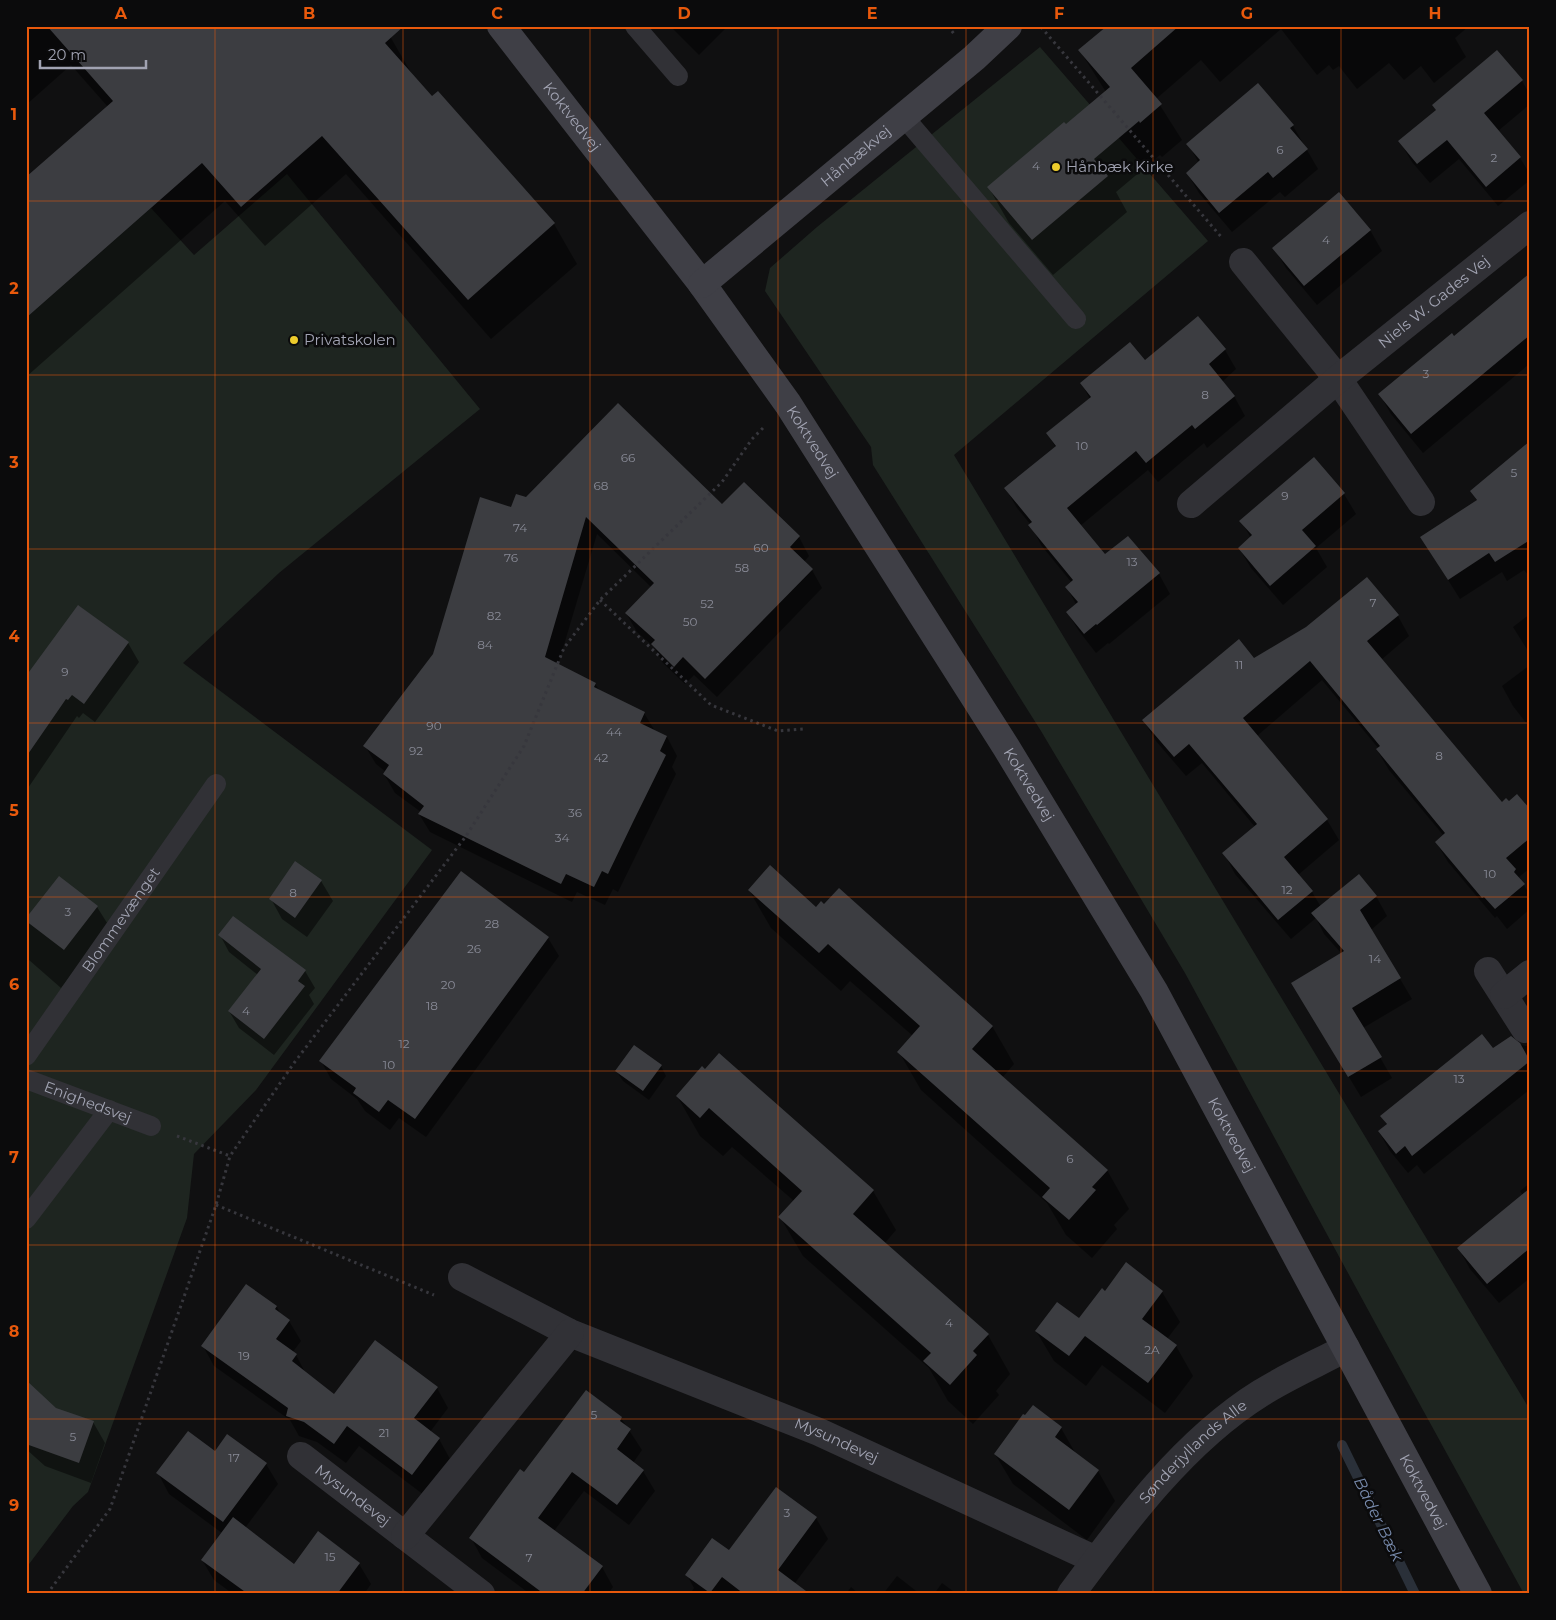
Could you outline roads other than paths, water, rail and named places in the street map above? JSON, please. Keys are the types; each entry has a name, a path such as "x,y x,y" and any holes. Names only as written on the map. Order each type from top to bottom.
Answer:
{"street":[{"name":"Koktvedvej","path":"501,26 702,284 788,404 1006,747 1154,990 1478,1594"},
{"name":"Hånbækvej","path":"702,284 974,58 1008,26"},
{"name":"Niels W. Gades Vej","path":"1191,504 1338,379 1530,226"},
{"path":"1243,262 1338,379 1421,502"},
{"path":"1488,971 1525,1029"},
{"path":"1504,996 1530,974"},
{"name":"Mysundevej","path":"462,1277 570,1333 819,1432 1096,1560"},
{"name":"Mysundevej","path":"404,1536 570,1333"},
{"name":"Sønderjyllands Alle","path":"1071,1594 1096,1560 1159,1483 1209,1432 1262,1392 1346,1348"},
{"name":"Mysundevej","path":"301,1456 481,1594"}],"lane":[{"path":"635,26 678,76"},
{"path":"903,116 1076,318"},
{"name":"Blommevænget","path":"26,1056 216,784"},
{"name":"Enighedsvej","path":"26,1078 150,1126"},
{"path":"26,1219 109,1110"}],"waterway":[{"name":"Båder Bæk","path":"1342,1445 1415,1594"}],"place":[{"name":"Hånbæk Kirke","path":"1056,167"},
{"name":"Privatskolen","path":"294,340"}]}
